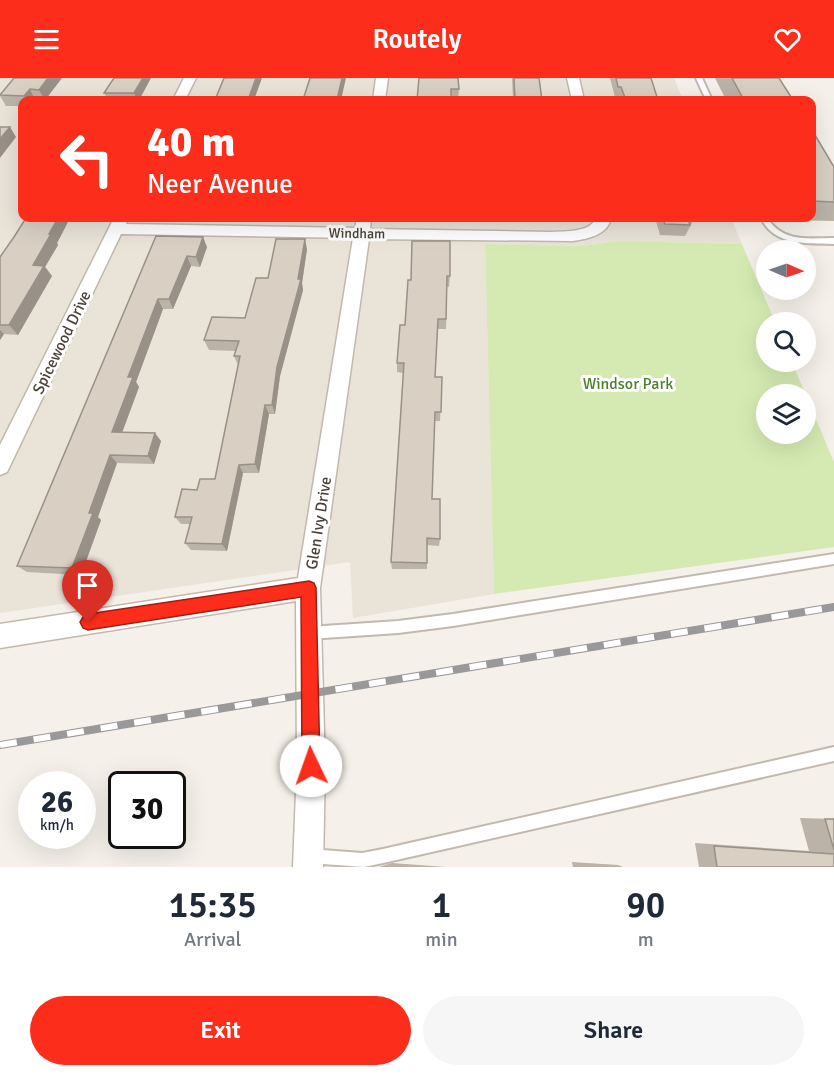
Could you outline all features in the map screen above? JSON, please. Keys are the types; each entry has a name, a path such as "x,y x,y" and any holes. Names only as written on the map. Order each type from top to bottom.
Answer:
{"street":[{"path":"181,96 190,78"},
{"path":"380,96 382,78"},
{"path":"573,78 577,96"},
{"name":"Windham","path":"119,223 363,225 551,237 578,235 600,224"},
{"name":"Spicewood Drive","path":"0,466 119,223"},
{"name":"Glen Ivy Drive","path":"308,861 311,766 309,588 363,225"},
{"path":"0,636 309,588"}],"lane":[{"path":"699,78 707,96"},
{"path":"766,222 770,230 788,239 834,241"},
{"path":"308,633 398,627 453,620 834,559"},
{"path":"308,861 362,860 384,856 834,754"}],"shaded area":[{"path":"0,78 674,78 681,96 18,96 18,222 733,222 742,244 619,241 583,246 485,244 494,594 353,618 350,562 0,613"}],"green space":[{"name":"Windsor Park","path":"619,241 742,244 756,277 756,300 766,300 771,312 756,312 756,372 796,372 801,384 756,384 756,444 816,444 816,419 834,462 834,547 494,594 485,244 583,246"}],"building":[{"path":"14,78 48,78 39,90 30,89 24,96 0,95"},
{"path":"114,78 143,78 134,93 104,93"},
{"path":"224,78 256,78 249,96 217,96"},
{"path":"310,78 342,78 338,96 304,96"},
{"path":"419,78 458,78 459,89 451,89 451,96 417,96"},
{"path":"514,78 539,78 541,96 515,96"},
{"path":"616,78 651,78 657,96 624,96 621,87 618,87"},
{"path":"732,78 779,78 790,96 742,96"},
{"path":"0,127 10,127 0,139"},
{"path":"816,137 834,167 834,202 816,201"},
{"path":"23,222 56,222 33,265 44,266 9,325 0,325 0,257"},
{"path":"664,222 689,222 690,225 665,224"},
{"path":"156,236 203,237 196,257 187,256 169,299 158,299 128,377 133,377 112,432 155,433 148,456 110,455 89,513 93,513 72,568 17,566"},
{"path":"276,239 305,239 298,279 301,279 277,367 272,405 265,405 255,464 239,465 222,544 185,543 192,517 175,517 182,489 197,490 200,479 215,479 240,356 234,356 239,341 204,340 212,317 245,318 256,278 268,278"},
{"path":"412,241 450,241 446,319 438,319 435,377 442,377 441,412 435,412 432,499 440,499 440,539 427,538 427,563 391,562 404,363 397,363 400,325 405,325 408,280 411,280"},
{"path":"825,819 834,819 834,850"},
{"path":"714,846 834,854 834,867 717,867"}],"railway":[{"path":"0,745 834,607"}],"route":[{"path":"88,622 309,588 308,695 311,766"}]}
